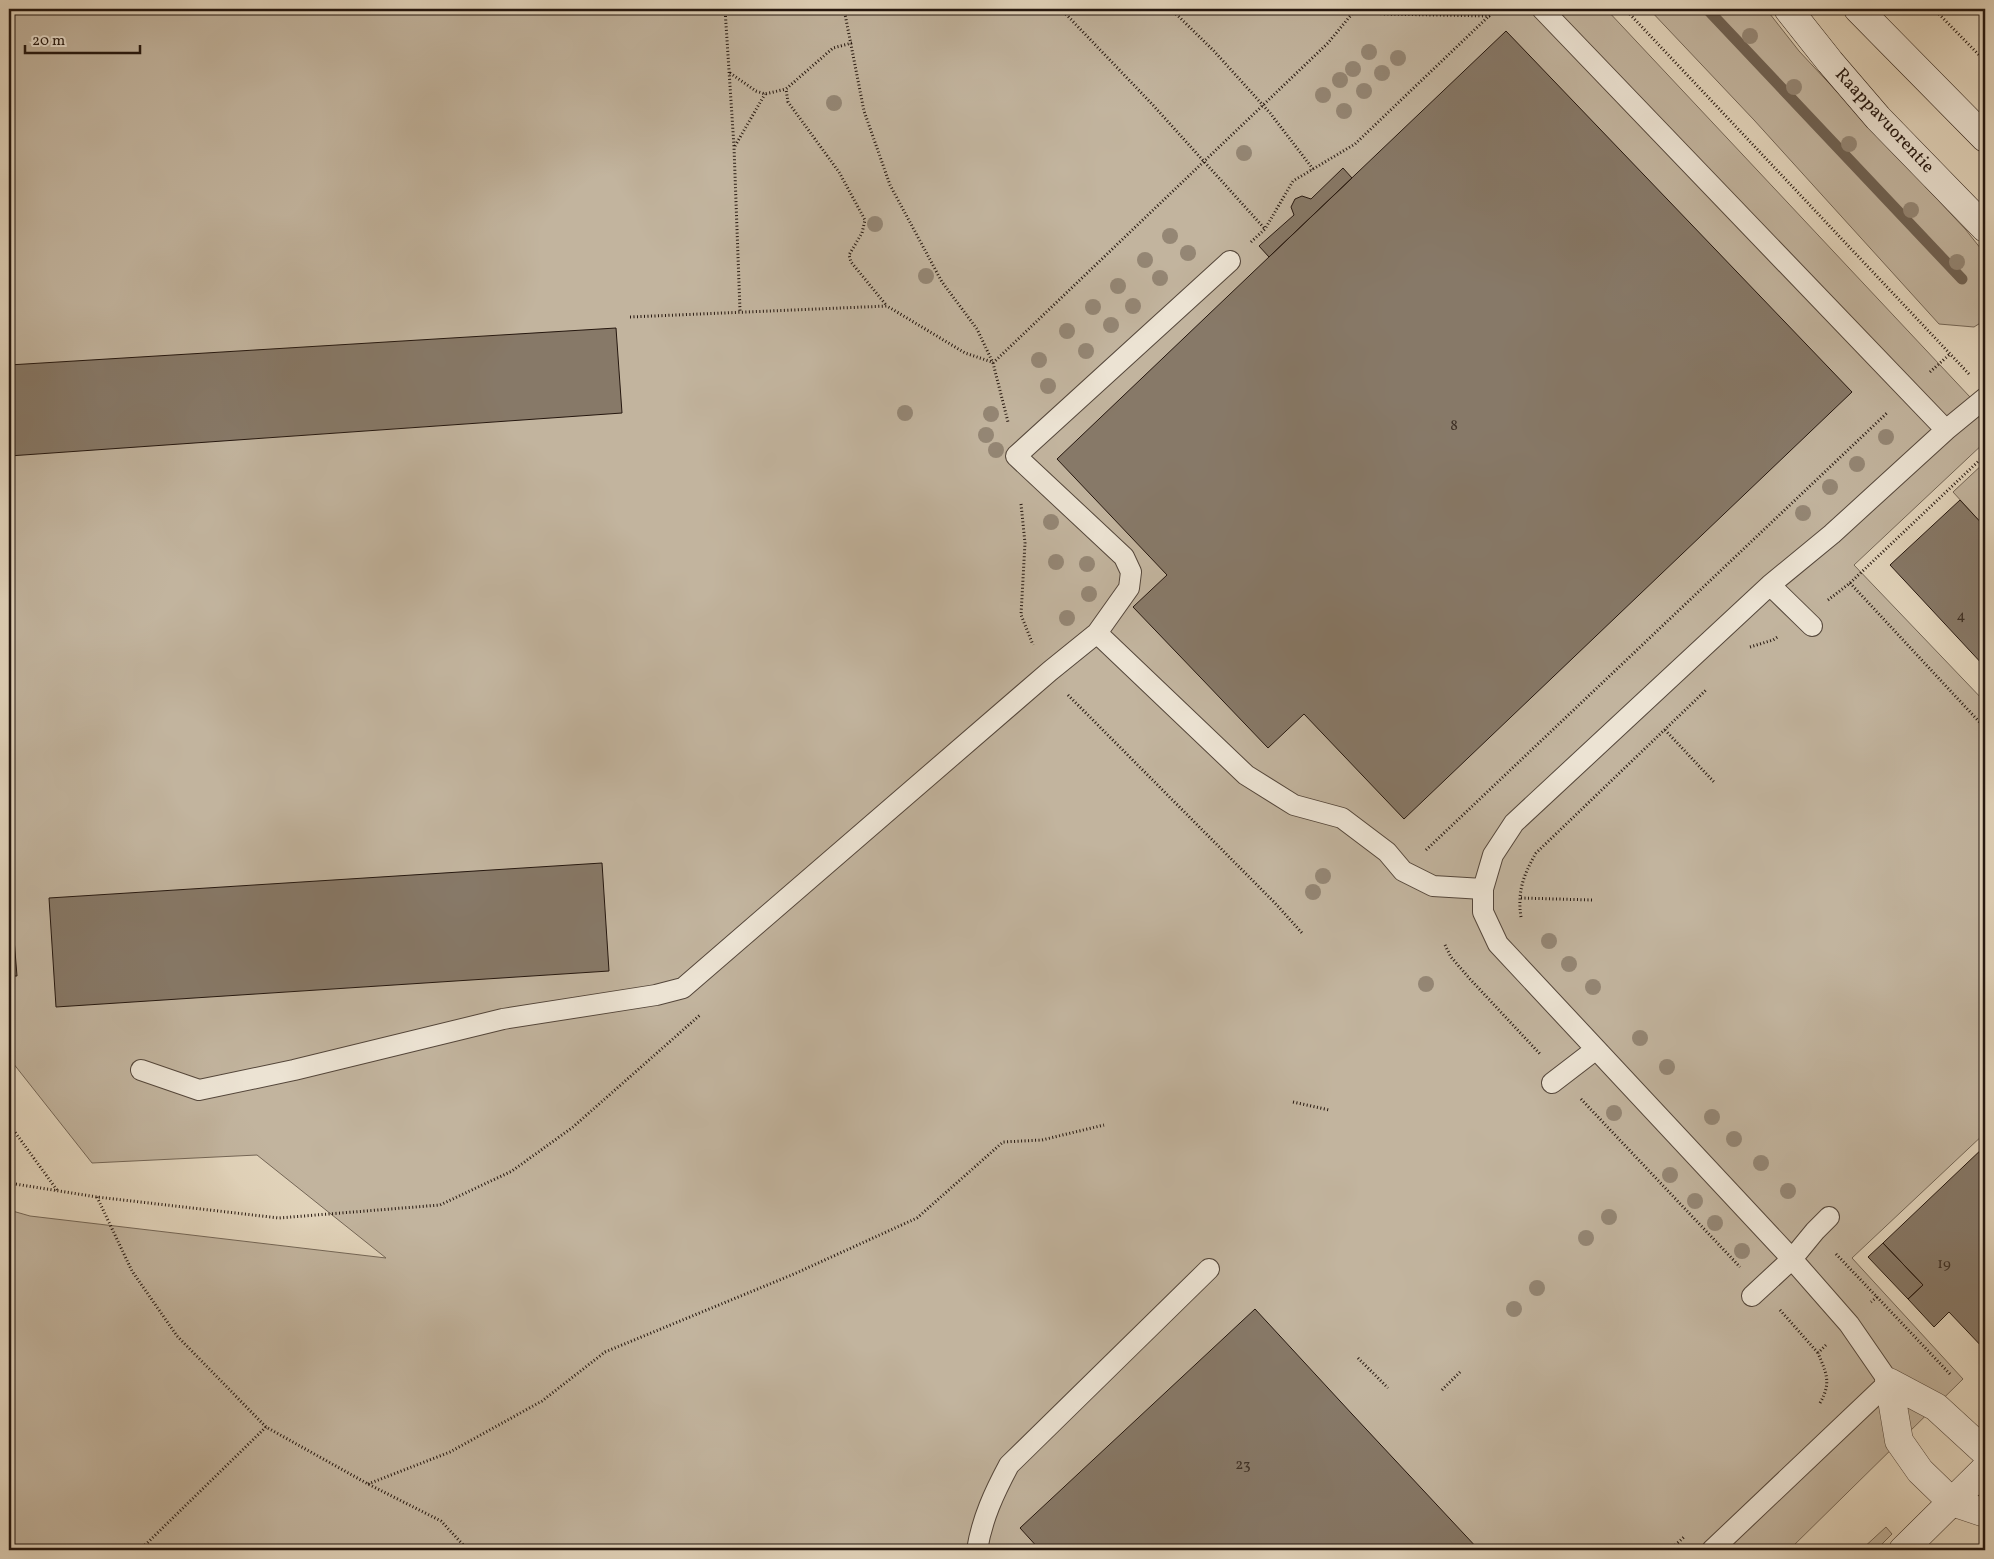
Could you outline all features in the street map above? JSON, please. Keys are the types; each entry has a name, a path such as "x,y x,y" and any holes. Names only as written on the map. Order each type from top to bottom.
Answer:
{"main road":[{"name":"Raappavuorentie","path":"1788,9 1878,118 1985,228"},
{"path":"1858,9 1985,138"},
{"path":"1888,1382 1936,1407 1985,1452"},
{"path":"1888,1382 1899,1441 1920,1470 1952,1502 1985,1514"},
{"path":"1903,1550 1985,1469"}],"lane":[{"path":"1542,9 1946,430"},
{"path":"141,1070 199,1090 294,1070 503,1019 656,995 682,988 1050,671 1097,633 1129,588 1131,572 1124,558 1016,456 1230,261"},
{"path":"1712,1550 1888,1382 1849,1324 1792,1259 1498,944 1484,912 1483,889 1493,855 1514,823 1770,584 1832,534 1946,430 1985,398"},
{"path":"1770,584 1807,622"},
{"path":"1097,633 1246,775 1294,805 1342,818 1387,852 1403,871 1433,886 1483,889"},
{"path":"1556,1079 1595,1050"},
{"path":"1756,1292 1792,1259 1822,1224"},
{"path":"976,1550 980,1530 990,1501 1009,1465 1209,1269"}],"path":[{"path":"725,9 734,147 740,311"},
{"path":"844,9 864,111 890,185 929,260 942,282 977,329 993,362 1016,456 1025,543 1021,615 1034,649 1068,695 1275,903 1302,933"},
{"path":"1061,9 1152,104 1265,230"},
{"path":"1171,9 1214,51 1264,106 1313,169"},
{"path":"993,362 1264,106 1328,43 1358,9 1382,14 1489,16"},
{"path":"1230,261 1265,230 1293,182 1355,144 1498,9"},
{"path":"1625,9 1973,380"},
{"path":"1934,9 1985,61"},
{"path":"730,73 756,91 765,94 786,89 833,48 852,43"},
{"path":"786,89 788,102 839,172 865,220 862,233 849,254 851,262 887,306 965,353 993,362"},
{"path":"734,147 765,94"},
{"path":"630,317 887,306"},
{"path":"1424,852 1950,354"},
{"path":"1743,653 1750,646 1773,640 1807,622 1985,455"},
{"path":"1850,583 1985,728"},
{"path":"1523,922 1521,898 1523,876 1536,853 1708,688"},
{"path":"1061,701 1068,695"},
{"path":"1665,730 1715,784"},
{"path":"1521,898 1592,900"},
{"path":"1446,945 1451,958 1556,1079 1756,1292 1818,1353 1828,1379 1824,1396 1817,1409"},
{"path":"9,1183 97,1197 279,1218 440,1205 512,1171 565,1132 708,1009"},
{"path":"1293,1102 1329,1110"},
{"path":"9,1124 58,1191"},
{"path":"368,1484 450,1452 542,1401 605,1352 794,1274 917,1218 1003,1142 1042,1140 1104,1125"},
{"path":"97,1197 132,1270 177,1336 266,1427 368,1484 441,1521 468,1550"},
{"path":"1822,1224 1877,1297 1950,1374"},
{"path":"1818,1353 1877,1297"},
{"path":"1358,1358 1388,1388"},
{"path":"1442,1390 1461,1371"},
{"path":"140,1550 266,1427"},
{"path":"1670,1550 1685,1537"}],"shaded area":[{"path":"9,9 1606,9 1985,413 1985,442 1854,565 1985,702 1985,1133 1852,1258 1963,1379 1789,1550 9,1550 9,1210 30,1216 386,1258 257,1155 92,1163 9,1058"},
{"path":"1649,9 1766,9 1799,51 1966,230 1985,254 1985,320 1974,327 1939,324 1754,120"},
{"path":"1985,462 1985,527 1953,492"},
{"path":"1886,1527 1892,1534 1876,1550 1861,1550"}],"building":[{"path":"1506,31 1852,392 1404,819 1304,714 1268,748 1133,607 1167,575 1057,459"},
{"path":"1343,168 1352,178 1269,257 1259,246 1294,215 1291,207 1295,199 1302,196 1311,199"},
{"path":"616,328 622,413 9,456 9,365"},
{"path":"1960,500 1985,527 1985,667 1890,565"},
{"path":"602,863 609,971 56,1007 49,898"},
{"path":"9,901 11,901 17,976 9,976"},
{"path":"1985,1146 1985,1350 1949,1312 1934,1327 1908,1299 1923,1285 1883,1243"},
{"path":"1883,1243 1923,1285 1908,1299 1868,1257"},
{"path":"1255,1309 1479,1550 1040,1550 1020,1528"}],"waterway":[{"path":"1707,9 1962,279"}]}
